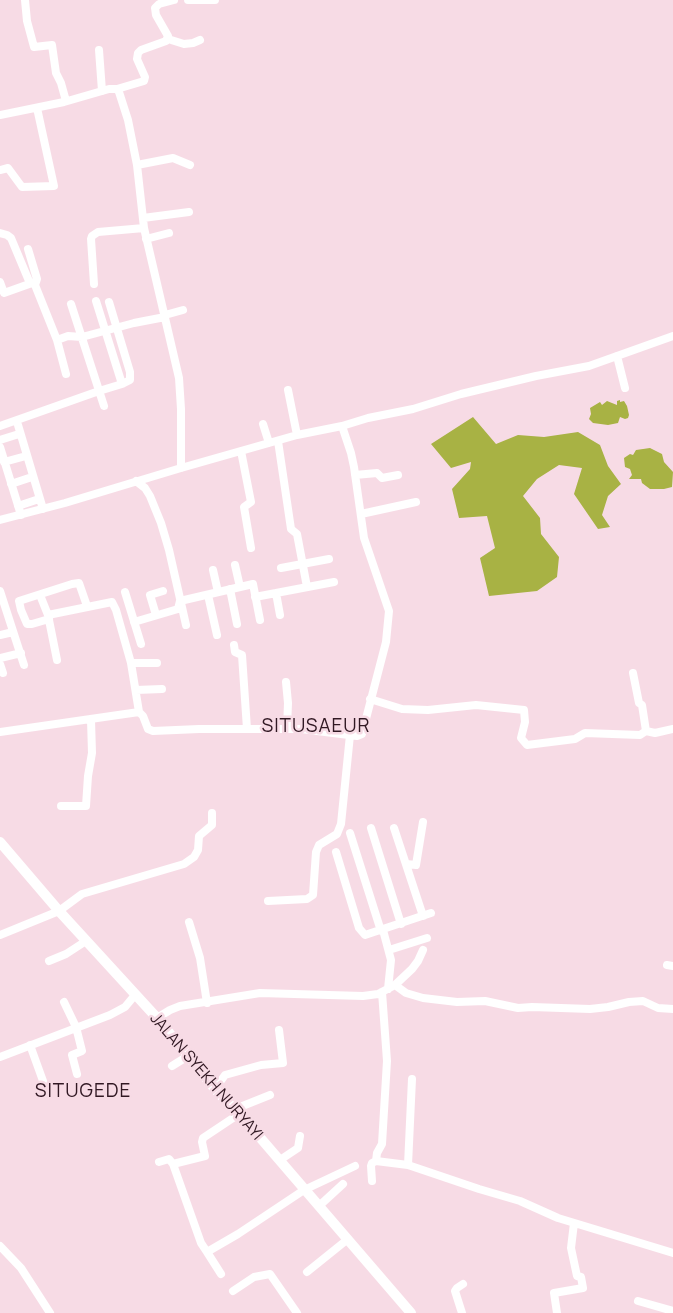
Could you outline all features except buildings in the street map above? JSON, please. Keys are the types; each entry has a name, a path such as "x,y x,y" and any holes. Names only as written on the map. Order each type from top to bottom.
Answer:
{"main road":[{"name":"JALAN SYEKH NURYAYI","path":"0,842 59,911 157,1018 216,1089 280,1160 411,1313"}],"street":[{"path":"25,0 34,46 36,48 52,45 56,72 62,83 66,101"},
{"path":"168,39 166,31 156,15 155,8 159,4 174,0"},
{"path":"188,0 215,0"},
{"path":"168,39 184,44 200,40"},
{"path":"0,115 38,108 144,81 145,77 137,59 138,53 141,50 163,43 168,39"},
{"path":"99,50 102,91"},
{"path":"117,89 128,120 137,165 146,239 181,393 182,468"},
{"path":"0,170 8,168 22,187 54,186 38,108"},
{"path":"137,165 173,158 190,165"},
{"path":"143,218 188,212"},
{"path":"94,284 92,236 98,232 144,228"},
{"path":"0,233 8,234 11,238 29,281 33,284 57,340 66,374"},
{"path":"146,239 169,233"},
{"path":"1,285 4,294 33,284 37,279 28,249"},
{"path":"96,301 122,384"},
{"path":"0,426 130,380 109,302"},
{"path":"72,304 104,406"},
{"path":"57,340 68,336 82,337 183,310"},
{"path":"0,520 44,509 297,435 413,409 461,394 536,376 589,366 673,336"},
{"path":"617,356 625,388"},
{"path":"288,390 297,435"},
{"path":"263,424 270,443"},
{"path":"18,425 44,509"},
{"path":"87,606 79,583 20,601 23,617 29,625 48,617 87,606 110,601 114,604 132,663 139,712 150,731 287,729 360,735 363,732 386,642 389,616 388,606 364,538 351,453 342,426"},
{"path":"0,440 19,434"},
{"path":"278,441 291,529 298,534 307,587"},
{"path":"0,447 20,515"},
{"path":"241,452 251,502 244,507 251,548"},
{"path":"4,462 26,456"},
{"path":"355,475 377,473 383,478 398,475"},
{"path":"11,484 32,477"},
{"path":"136,481 145,488 150,496 160,523 169,550 186,625"},
{"path":"18,506 39,499"},
{"path":"361,514 416,502"},
{"path":"281,568 329,559"},
{"path":"235,565 240,587"},
{"path":"213,570 218,592"},
{"path":"255,597 334,582"},
{"path":"180,601 252,584 260,620"},
{"path":"230,589 237,624"},
{"path":"0,591 3,612 13,632 24,665"},
{"path":"156,615 150,595 163,591"},
{"path":"125,592 141,644"},
{"path":"276,592 280,615"},
{"path":"208,594 217,635"},
{"path":"40,595 48,617 57,660"},
{"path":"134,622 178,609 180,601"},
{"path":"0,635 13,632"},
{"path":"234,645 235,652 242,655 247,729"},
{"path":"0,658 20,653"},
{"path":"132,663 157,663"},
{"path":"0,664 3,673"},
{"path":"633,673 639,703 642,706 646,731"},
{"path":"286,682 288,703 287,729"},
{"path":"136,690 162,689"},
{"path":"370,700 402,709 428,710 476,705 524,710 525,722 521,738 528,745 574,739 585,733 626,736 631,734 640,735 646,731 655,733 673,729"},
{"path":"0,732 139,712"},
{"path":"61,806 86,806 92,753 91,720"},
{"path":"268,902 308,899 312,894 316,852 319,846 337,834 341,824 350,735"},
{"path":"0,935 59,911 86,893 184,864 194,857 198,850 200,836 212,825 212,813"},
{"path":"406,864 416,865 423,822"},
{"path":"371,828 401,924"},
{"path":"394,828 423,916"},
{"path":"350,833 391,960 388,989 387,1061 382,1144 377,1153 376,1161"},
{"path":"336,852 359,928 365,936 431,913"},
{"path":"189,922 200,958 207,1002"},
{"path":"389,950 427,938"},
{"path":"49,961 66,954 86,941"},
{"path":"157,1018 175,1008 260,993 362,996 388,989 412,969 423,950"},
{"path":"388,989 423,998 457,1002 485,1001 518,1008 590,1009 642,1001 658,1008 673,1009"},
{"path":"0,1057 121,1010 135,995"},
{"path":"64,1002 76,1027 82,1050 72,1055 77,1074"},
{"path":"216,1089 225,1075 261,1065 283,1063 279,1030"},
{"path":"30,1045 47,1092"},
{"path":"172,1066 188,1056"},
{"path":"408,1165 412,1079"},
{"path":"174,1164 205,1156 203,1138 237,1111 270,1095"},
{"path":"280,1160 298,1148 300,1136"},
{"path":"159,1162 169,1159 174,1164 201,1243 221,1274"},
{"path":"372,1181 371,1166 376,1161 408,1165 520,1201 547,1214 574,1223 673,1253"},
{"path":"207,1252 238,1234 304,1190 355,1166"},
{"path":"319,1206 340,1187 330,1178"},
{"path":"557,1313 554,1293 583,1288 581,1277 577,1276 572,1248 574,1223"},
{"path":"307,1272 348,1239"},
{"path":"0,1246 21,1268 50,1313"},
{"path":"232,1291 254,1277 270,1274 297,1313"},
{"path":"462,1313 455,1295 457,1288 463,1284"},
{"path":"638,1301 673,1311"}],"green space":[{"path":"620,400 620,402 624,401 627,406 628,418 620,417 618,423 608,425 593,423 589,419 591,414 590,408 600,402 602,405 607,401 617,405 617,401"},
{"path":"473,417 496,444 518,435 544,437 578,432 600,445 608,466 621,484 608,496 602,515 610,527 598,529 574,494 582,468 559,465 537,479 523,496 540,518 541,534 559,557 557,577 537,591 489,596 480,558 495,548 487,516 459,518 452,489 470,469 471,462 451,468 431,444"},
{"path":"650,448 662,454 664,462 673,472 672,487 650,489 642,483 641,479 629,479 632,475 630,469 625,467 624,458 630,454 633,455 636,450"}],"district":[{"name":"SITUSAEUR","path":"316,727"},
{"name":"SITUGEDE","path":"83,1092"}]}
